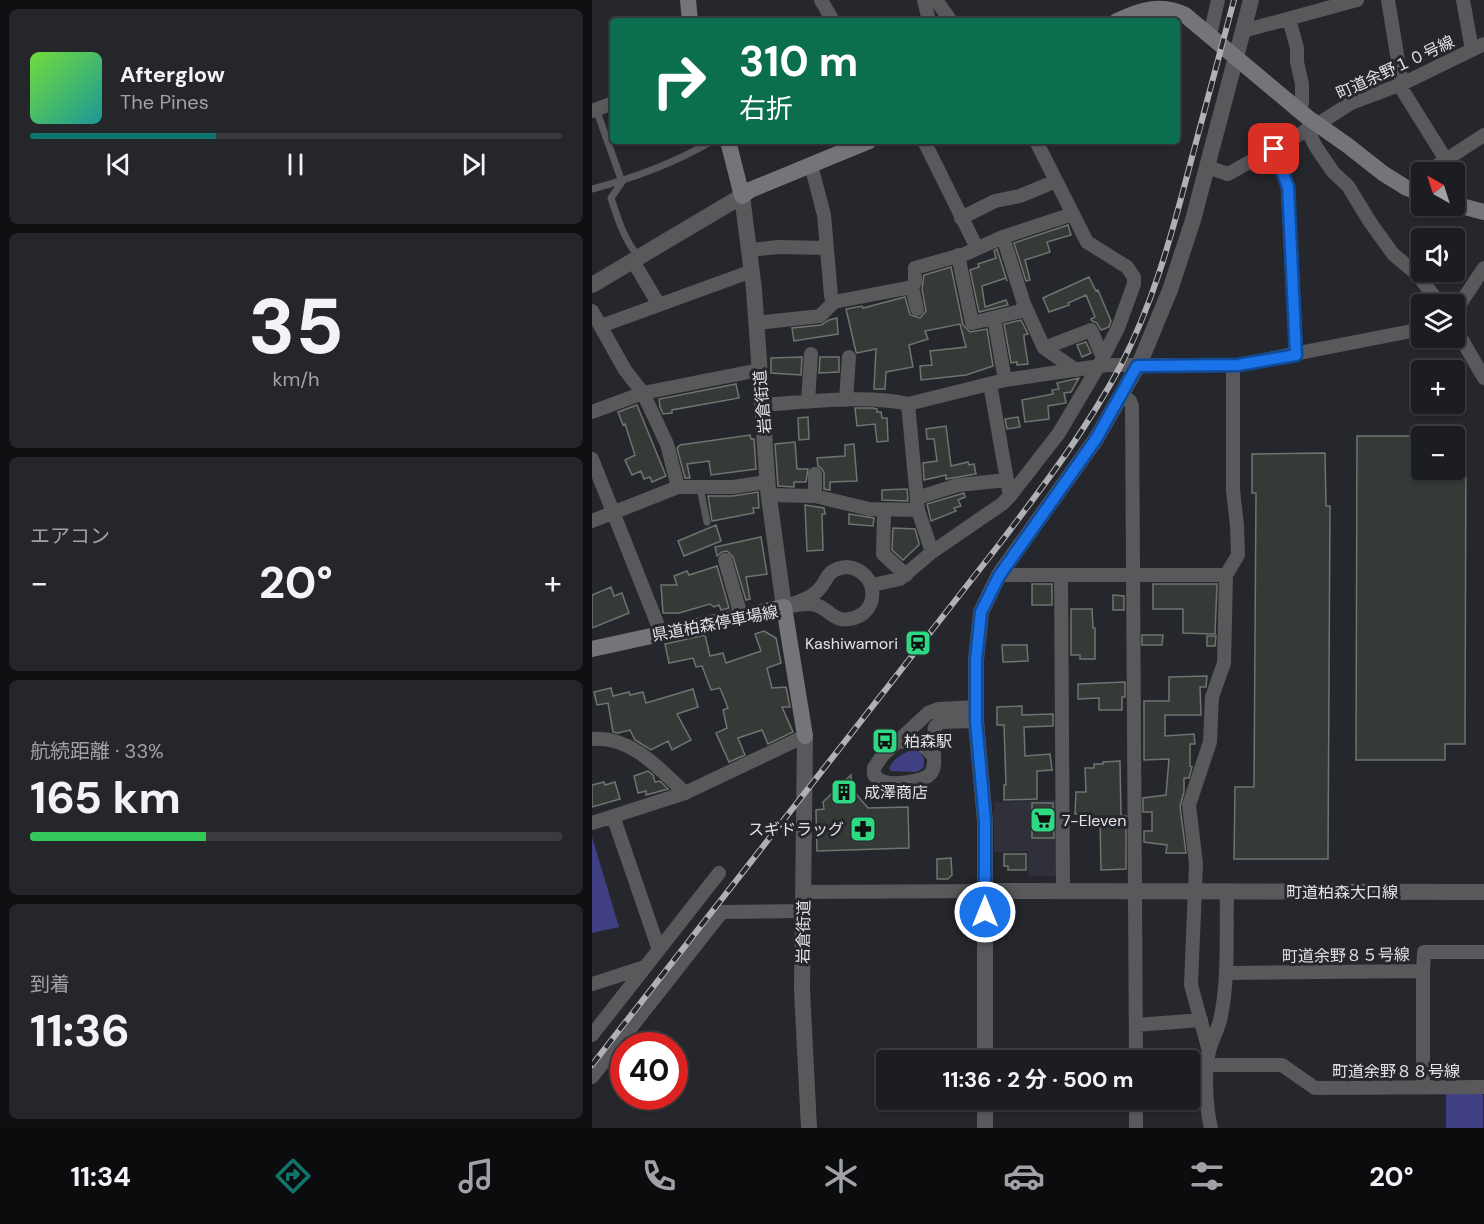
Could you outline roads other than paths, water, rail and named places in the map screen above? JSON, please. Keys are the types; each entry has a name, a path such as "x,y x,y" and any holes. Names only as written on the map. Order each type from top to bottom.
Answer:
{"main road":[{"path":"688,0 690,18"},
{"path":"1125,18 1148,9 1166,8 1185,15 1299,111 1312,127 1347,145 1384,174 1411,189"},
{"path":"729,144 742,196 750,190 862,144"},
{"path":"1465,207 1483,212"},
{"name":"県道柏森停車場線","path":"592,649 784,607 805,736"}],"street":[{"path":"821,0 831,18"},
{"path":"924,0 928,18"},
{"path":"936,0 949,18"},
{"path":"1210,35 1219,0"},
{"path":"985,1050 985,822 976,714 976,660 981,612 999,576 1086,454 1122,396 1171,290 1194,220 1251,0"},
{"path":"1243,31 1357,0"},
{"path":"1388,0 1403,91 1446,160"},
{"path":"1463,0 1478,47"},
{"path":"1289,19 1303,84 1299,111"},
{"name":"町道余野１０号線","path":"1207,167 1228,174 1351,103 1402,84 1478,47"},
{"path":"594,110 610,104"},
{"path":"1312,127 1316,147 1333,172 1348,186 1393,254 1417,274 1432,294"},
{"path":"1443,162 1483,135"},
{"path":"925,144 977,248"},
{"path":"872,585 893,582 906,575 932,552 1002,504 1010,496 1059,433 1100,363 1118,328 1131,295 1135,280 1127,267 1087,242 1038,144"},
{"path":"1274,149 1288,187 1296,355"},
{"path":"811,165 824,215 831,296 834,302"},
{"path":"961,218 996,201 1020,196 1056,181"},
{"path":"1405,187 1411,183"},
{"path":"592,285 742,196"},
{"name":"岩倉街道","path":"742,196 752,271 768,488 784,607"},
{"path":"917,309 912,287 915,282 915,268 1073,214"},
{"path":"1003,237 1024,304 1044,348 1076,370"},
{"path":"750,250 778,247 827,248"},
{"path":"958,255 972,323 1021,310 1024,304"},
{"path":"636,259 659,305"},
{"path":"1465,296 1483,268"},
{"path":"601,326 752,271"},
{"path":"756,323 820,316 834,302 912,287"},
{"path":"592,311 625,370 643,393 667,444 678,487"},
{"path":"994,318 1005,380"},
{"path":"1044,348 1091,330 1100,363"},
{"path":"763,405 846,400 897,401 908,404 1005,380 1076,370 1100,363 1137,366 1236,365 1411,331"},
{"path":"1465,346 1483,378"},
{"path":"808,402 811,354"},
{"path":"846,400 849,357"},
{"path":"1211,1128 1207,1104 1208,1058 1201,1020 1191,985 1197,892 1189,805 1210,742 1212,696 1224,663 1226,575 1238,555 1233,490 1236,365"},
{"path":"592,412 643,393 759,370"},
{"path":"990,384 1010,496"},
{"path":"1122,396 1130,401 1132,406 1136,1050"},
{"path":"908,404 918,504 932,552"},
{"path":"592,459 661,633"},
{"path":"815,474 815,496"},
{"path":"592,521 678,487 768,488 881,510 918,504 958,485 1007,480"},
{"path":"881,510 884,516 883,554 906,575"},
{"path":"725,560 741,616"},
{"path":"841,568 855,568 866,576 872,585 870,604 864,612 851,619 833,617 814,604 784,607 815,594 825,578 841,568"},
{"path":"999,576 1226,575"},
{"path":"1061,576 1063,891"},
{"path":"938,709 976,714 940,722 935,727 931,775 925,779 898,783 883,782 874,774 874,768 882,756 928,713 938,709"},
{"path":"592,823 685,793 805,736"},
{"name":"岩倉街道","path":"805,736 802,990 809,1128"},
{"path":"592,739 610,740 630,747 661,770 685,793"},
{"path":"896,742 920,743 934,757"},
{"path":"613,816 659,950"},
{"path":"592,1035 719,873"},
{"path":"804,892 985,891"},
{"name":"町道柏森大口線","path":"985,891 1483,892"},
{"path":"1208,1058 1221,1017 1226,973 1227,892"},
{"path":"592,1077 722,912 804,911"},
{"path":"1423,971 1424,952 1483,952"},
{"path":"592,984 645,967"},
{"name":"町道余野８５号線","path":"1226,973 1423,971 1423,1087"},
{"path":"1136,1025 1201,1020"},
{"name":"町道余野８８号線","path":"1208,1058 1282,1065 1315,1088 1483,1087"},
{"path":"985,1110 985,1128"},
{"path":"1136,1110 1136,1128"}],"lane":[{"path":"594,110 622,182"},
{"path":"592,189 622,182 696,151 706,144"},
{"path":"622,182 611,198 636,259"},
{"path":"700,488 707,522"}],"railway":[{"path":"592,1065 1001,542 1064,456 1108,389 1142,319 1167,249 1234,0"}],"place":[{"name":"Kashiwamori","path":"918,643"},
{"name":"柏森駅","path":"885,741"},
{"name":"成澤商店","path":"844,792"},
{"name":"7-Eleven","path":"1043,820"},
{"name":"スギドラッグ","path":"863,829"}]}
